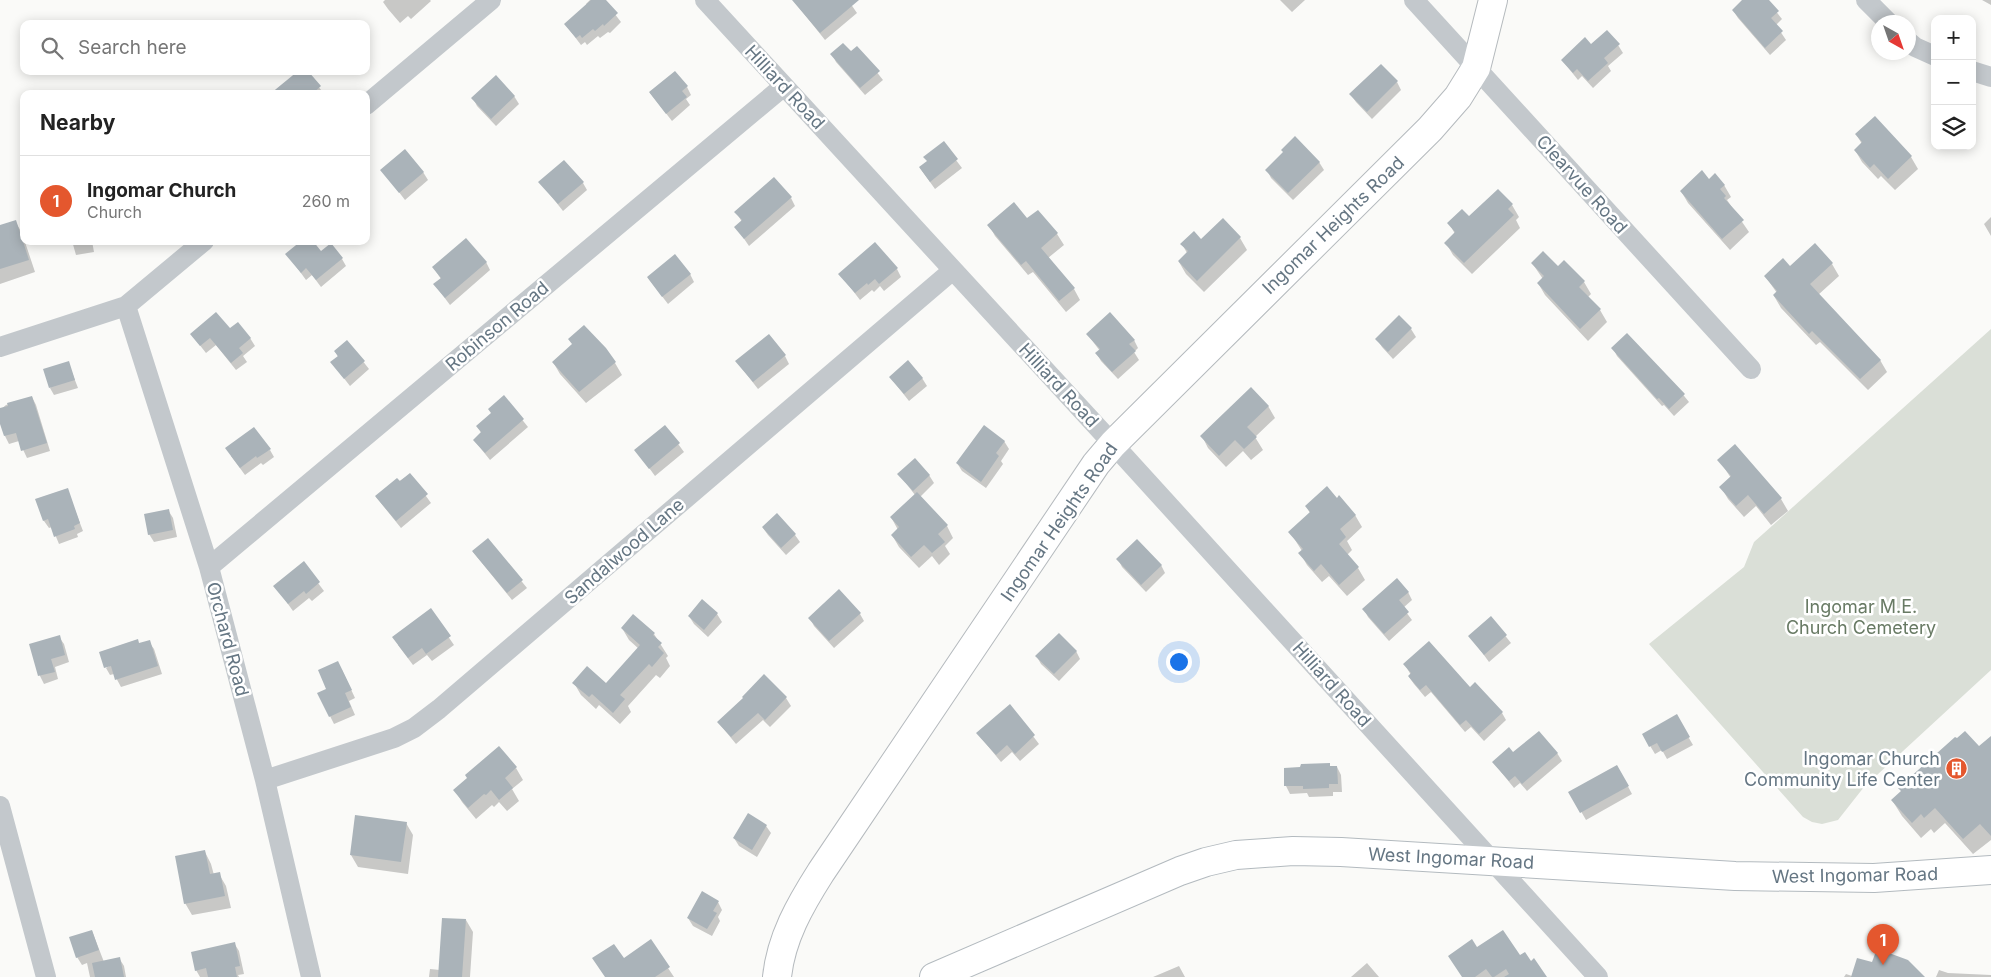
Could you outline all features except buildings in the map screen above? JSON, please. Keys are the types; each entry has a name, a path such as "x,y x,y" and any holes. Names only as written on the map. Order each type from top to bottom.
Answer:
{"main road":[{"name":"Ingomar Heights Road","path":"778,977 786,936 794,917 825,865 1077,491 1113,444 1430,129 1458,97 1476,68 1493,0"},
{"name":"West Ingomar Road","path":"934,977 1180,871 1206,862 1236,855 1294,851 1341,852 1735,876 1874,878 1991,870"}],"street":[{"path":"370,102 491,0"},
{"name":"Hilliard Road","path":"705,0 1113,444 1598,977"},
{"name":"Clearvue Road","path":"1414,0 1751,369"},
{"path":"1866,0 1881,15"},
{"path":"1916,47 1931,54"},
{"path":"1976,72 1991,77"},
{"name":"Robinson Road","path":"209,567 784,86"},
{"path":"0,347 126,306 199,245"},
{"name":"Sandalwood Lane","path":"265,780 394,738 414,728 439,709 952,270"},
{"name":"Orchard Road","path":"126,306 209,567 265,780 311,977"},
{"path":"0,806 46,977"}],"green space":[{"name":"Ingomar M.E. Church Cemetery","path":"1991,329 1991,670 1864,787 1838,820 1822,824 1812,822 1803,817 1649,644 1744,567 1754,542"}],"place":[{"name":"Ingomar Church Community Life Center","path":"1956,768"},
{"name":"Ingomar Church","path":"1883,965"}]}
